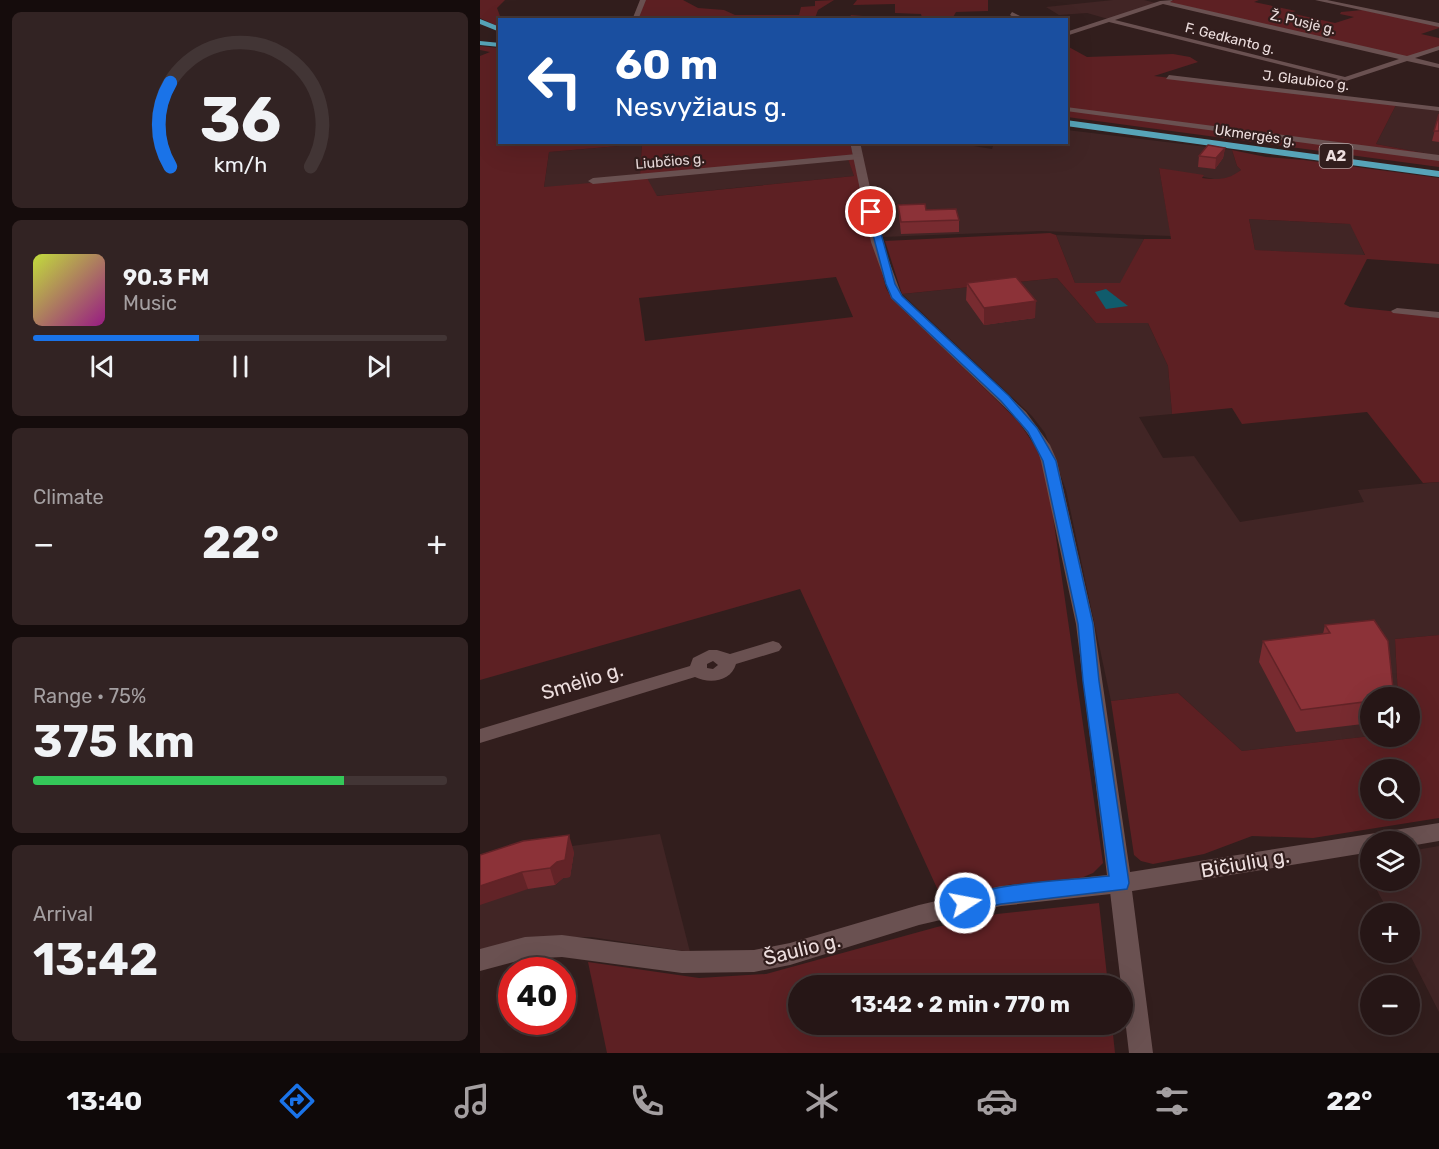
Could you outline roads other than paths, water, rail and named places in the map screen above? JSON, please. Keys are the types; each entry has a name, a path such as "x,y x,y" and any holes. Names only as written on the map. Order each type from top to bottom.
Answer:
{"highway":[{"path":"480,21 498,31"},
{"path":"480,29 498,32"},
{"path":"480,43 498,45"},
{"name":"Ukmergės g.","path":"1068,121 1439,172"}],"street":[{"path":"636,18 643,0"},
{"path":"1318,0 1439,25"},
{"path":"1068,33 1166,1"},
{"name":"Ž. Pusjė g.","path":"1166,1 1439,66"},
{"path":"1012,14 1020,18"},
{"name":"F. Gedkanto g.","path":"1108,20 1345,79"},
{"path":"1304,94 1439,48"},
{"name":"J. Glaubico g.","path":"1169,77 1439,108"},
{"path":"1068,110 1439,158"},
{"path":"856,150 877,238 897,298 1021,415 1043,446 1049,461 1085,624 1141,1053"},
{"name":"Liubčios g.","path":"593,181 856,150"},
{"path":"1397,311 1439,315"},
{"name":"Smėlio g.","path":"480,736 698,670 709,676 717,675 727,667 727,662 773,647"},
{"path":"1420,835 1439,832"},
{"name":"Bičiulių g.","path":"1120,883 1360,845"},
{"name":"Šaulio g.","path":"480,960 525,948 562,946 682,962 754,961 790,954 965,903 1001,896 1120,883"}],"water":[{"path":"1106,289 1128,306 1106,309 1095,292"}]}
